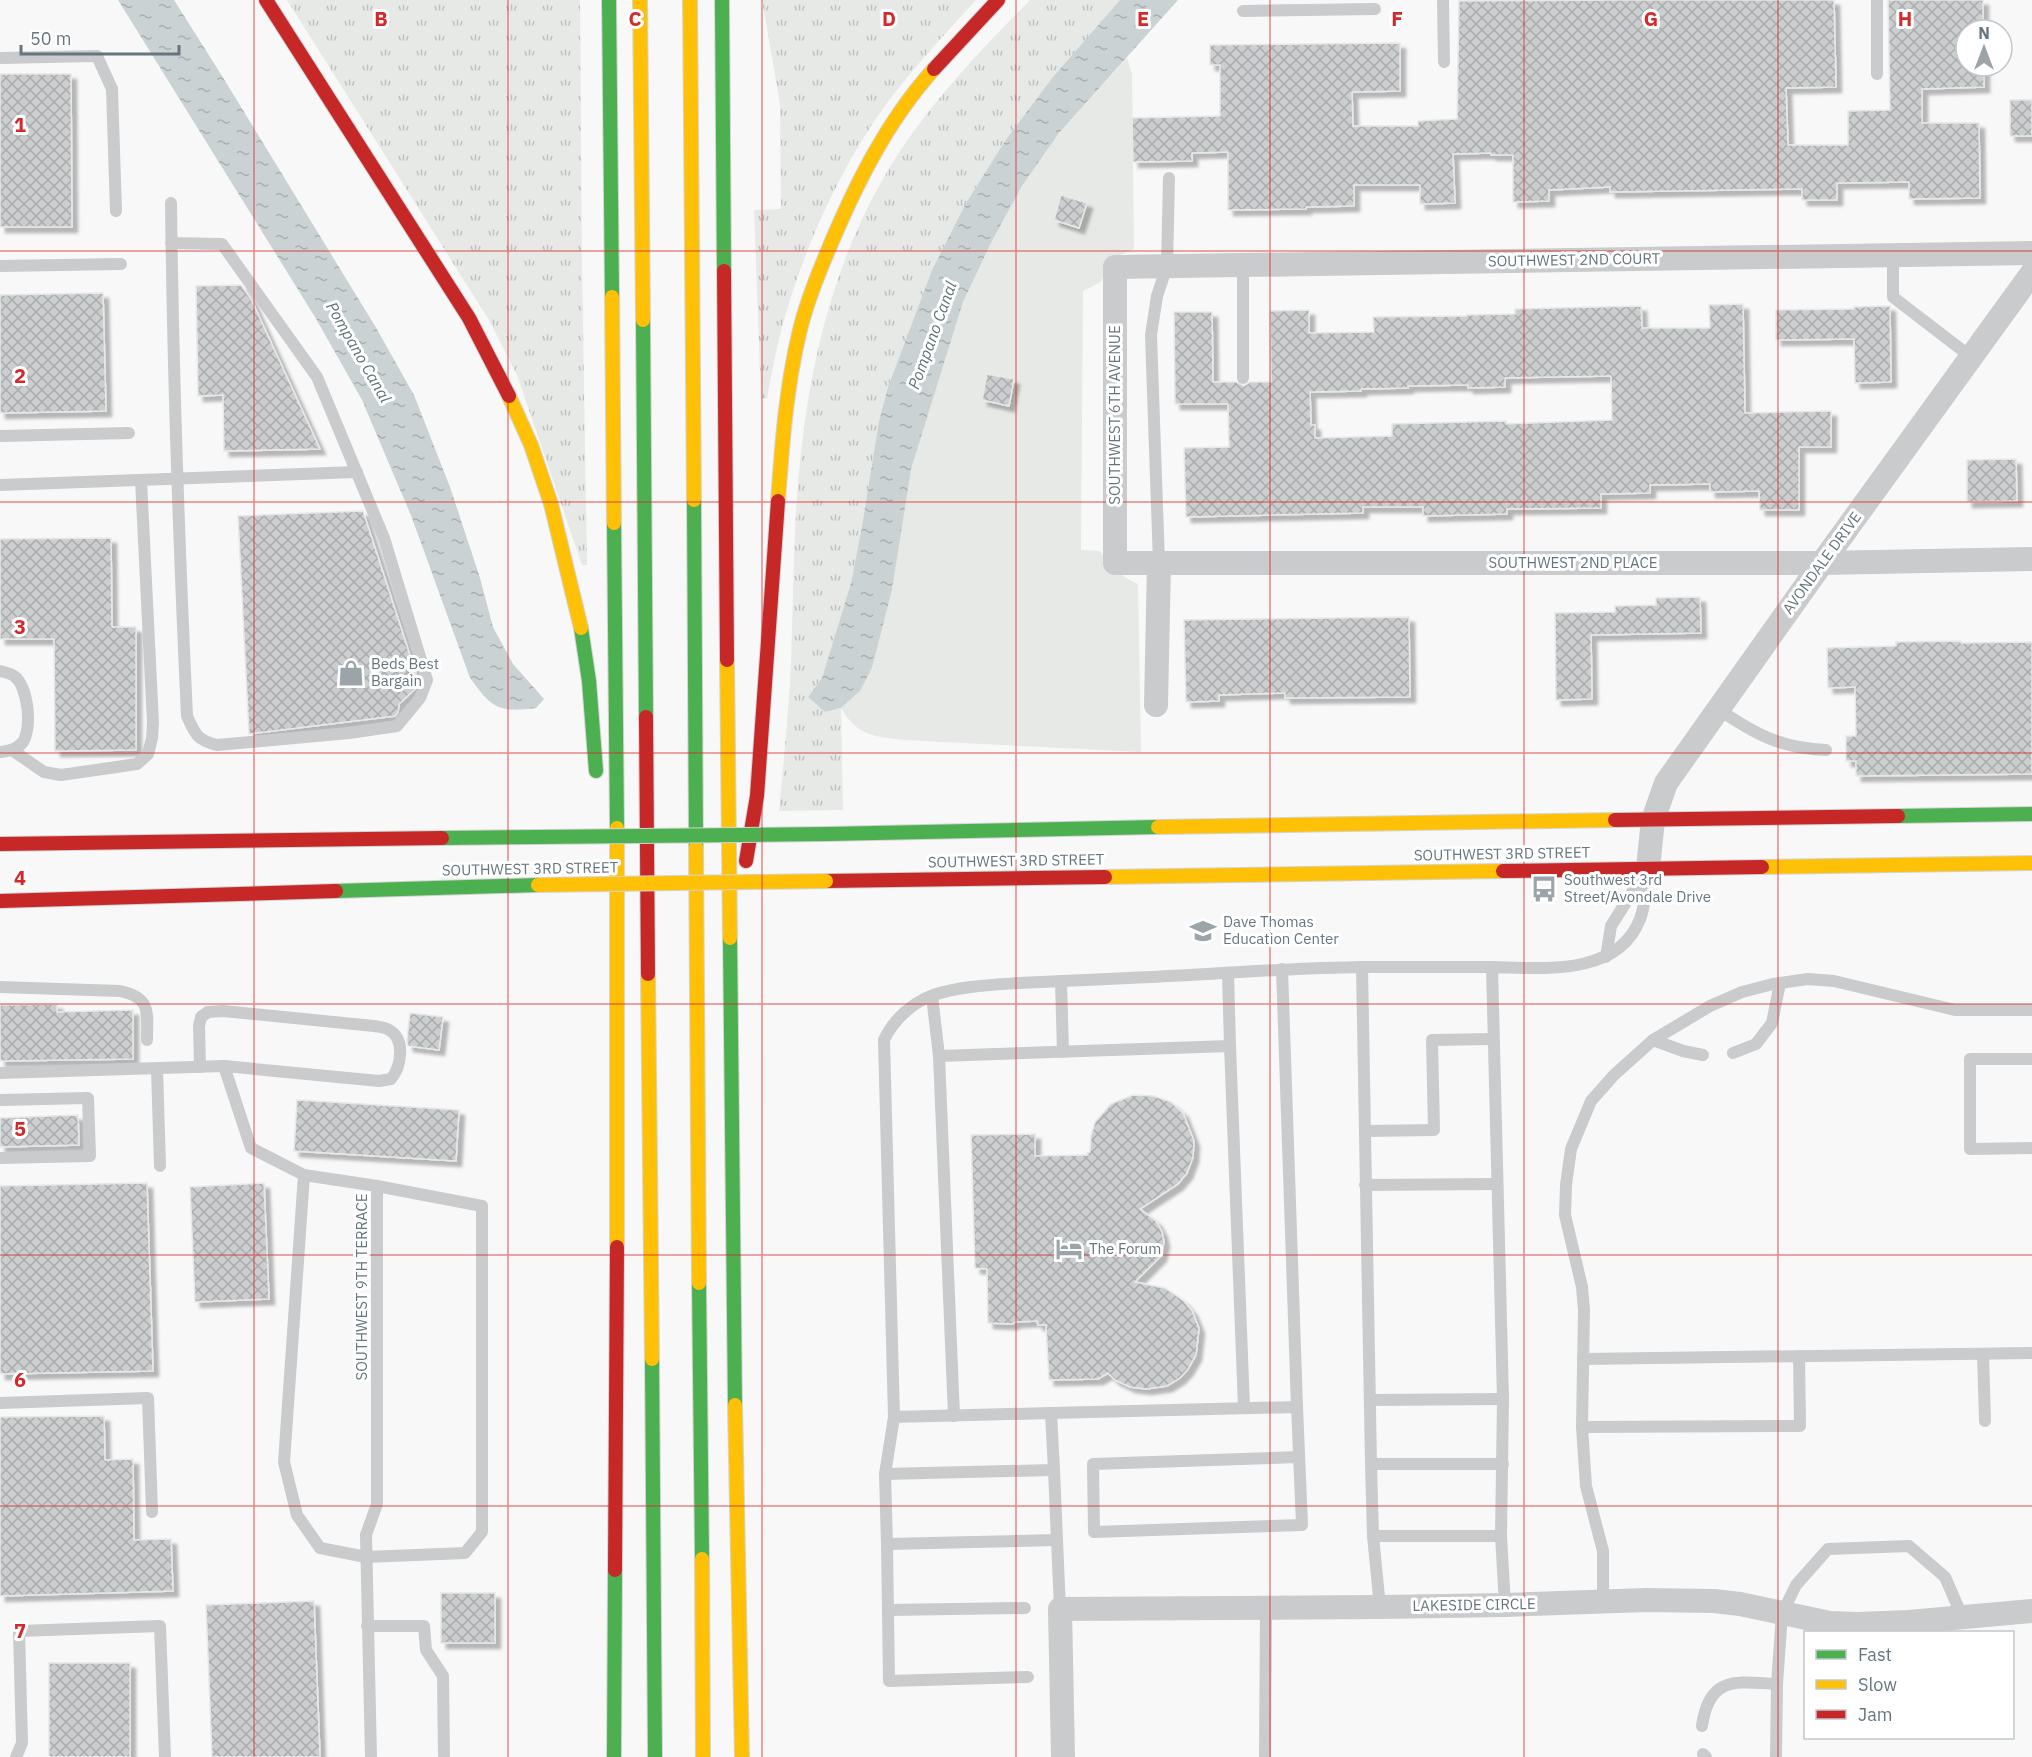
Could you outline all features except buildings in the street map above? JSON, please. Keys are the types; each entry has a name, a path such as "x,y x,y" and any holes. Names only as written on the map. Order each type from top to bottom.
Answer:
{"main road":[{"path":"265,0 469,318 502,379 522,423 551,504 580,622 588,671 597,779"},
{"path":"609,0 618,978 614,1757"},
{"path":"640,0 655,1757"},
{"path":"690,0 703,1757"},
{"path":"722,0 732,1248 742,1757"},
{"path":"730,955 757,796 781,440 788,387 799,333 816,280 837,229 858,183 889,129 929,75 998,0"},
{"name":"SOUTHWEST 3RD STREET","path":"0,844 827,834 2032,814"},
{"path":"602,826 618,978"},
{"name":"SOUTHWEST 3RD STREET","path":"0,901 538,885 2032,862"}],"street":[{"name":"SOUTHWEST 2ND COURT","path":"1115,267 2032,253"},
{"name":"SOUTHWEST 6TH AVENUE","path":"1115,267 1115,562"},
{"name":"AVONDALE DRIVE","path":"1648,868 1653,820 1666,783 2032,273"},
{"name":"SOUTHWEST 2ND PLACE","path":"1115,562 1822,563 2032,559"},
{"path":"1156,705 1159,562"},
{"name":"LAKESIDE CIRCLE","path":"1060,1609 1380,1607 1603,1601 1714,1601 1740,1604 1830,1623 1857,1624 1909,1622 2032,1611"},
{"path":"1060,1609 1063,1757"}],"lane":[{"path":"1443,0 1444,62"},
{"path":"1877,0 1877,74"},
{"path":"1243,11 1318,5 1375,9"},
{"path":"0,58 97,56 112,89 116,211"},
{"path":"1159,562 1151,334 1157,296 1167,266 1169,178"},
{"path":"171,203 171,243 176,478 187,716 195,735 204,742 218,745 349,733 397,726 420,698 427,680 384,538 317,377 222,244 171,243"},
{"path":"1893,255 1893,297 1971,357"},
{"path":"0,266 121,264"},
{"path":"1243,265 1243,378"},
{"path":"0,436 129,433"},
{"path":"0,485 357,472"},
{"path":"6,751 44,772 61,775 137,764 148,754 153,723 141,480"},
{"path":"0,671 14,675 23,686 26,701 27,729 22,743 6,751"},
{"path":"1718,709 1748,730 1778,742 1801,749 1826,750"},
{"path":"1606,957 1611,926 1648,868"},
{"path":"1028,1677 890,1681 885,1474 894,1417 884,1040 889,1029 899,1017 932,996 971,986 1282,969 1556,968 1592,962 1606,957 1633,934 1641,917 1648,868"},
{"path":"1362,967 1373,1536 1380,1607"},
{"path":"1492,967 1503,1399 1502,1536 1505,1605"},
{"path":"1282,969 1302,1525 1094,1532 1093,1464 1299,1457"},
{"path":"1228,973 1244,1407"},
{"path":"1603,1601 1603,1551 1586,1486 1582,1427 1582,1287 1565,1215 1571,1149 1591,1101 1614,1075 1653,1040 1710,1006 1742,992 1780,983 1808,979 1834,981 1955,1010 2032,1010"},
{"path":"1061,981 1063,1052"},
{"path":"1733,1053 1756,1044 1772,1023 1780,983"},
{"path":"0,987 120,991 134,994 144,1001 147,1014 147,1040"},
{"path":"932,996 939,1056 954,1416"},
{"path":"0,1073 157,1069 224,1066 379,1081 391,1079 397,1072 400,1058 399,1044 395,1035 388,1029 374,1026 223,1011 208,1012 201,1017 199,1026 200,1067"},
{"path":"1365,1131 1434,1130 1432,1040 1493,1039"},
{"path":"1653,1040 1683,1051 1703,1055"},
{"path":"939,1056 1230,1046"},
{"path":"2032,1059 1970,1059 1970,1149 2032,1148"},
{"name":"SOUTHWEST 9TH TERRACE","path":"224,1066 251,1148 304,1175 377,1186 377,1504 366,1535 371,1757"},
{"path":"157,1069 160,1166"},
{"path":"0,1100 88,1098 90,1156 0,1158"},
{"path":"304,1175 284,1462 297,1515 320,1548 366,1557 465,1553 482,1532 482,1206 377,1186"},
{"path":"1365,1185 1497,1184"},
{"path":"1583,1359 2032,1353"},
{"path":"1983,1354 1985,1421"},
{"path":"1582,1427 1800,1426 1798,1356"},
{"path":"0,1403 148,1398 152,1512"},
{"path":"1370,1400 1503,1399"},
{"path":"894,1417 1297,1407"},
{"path":"1052,1413 1060,1609"},
{"path":"1371,1464 1503,1464"},
{"path":"885,1474 1054,1470"},
{"path":"1373,1536 1502,1536"},
{"path":"887,1544 1057,1540"},
{"path":"1776,1757 1782,1614 1796,1585 1828,1549 1909,1546 1945,1577 1962,1616"},
{"path":"888,1610 1025,1608"},
{"path":"1264,1757 1266,1608"},
{"path":"16,1757 22,1743 19,1631 160,1626 165,1757"},
{"path":"367,1626 424,1626 426,1650 443,1676 444,1757"},
{"path":"1702,1726 1704,1711 1715,1692 1734,1682 1778,1684"}],"green space":[{"path":"287,0 580,0 587,565 582,565 517,375 489,320"},
{"path":"762,0 976,0 928,52 884,107 851,160 809,246 788,306 767,398 761,399 754,210 781,209 780,104"},
{"path":"1030,0 1120,0 1052,78 1005,141 966,203 932,270 888,387 879,421 851,583 822,678 808,697 825,712 841,708 843,810 779,811 790,685 799,475 806,411 828,311 863,216 894,160 948,88"},
{"path":"1127,58 1132,74 1134,249 1113,261 1101,282 1083,291 1081,550 1100,551 1116,570 1138,584 1141,752 903,740 874,736 853,724 841,708 860,691 872,668 892,590 910,469 963,302 992,241 1022,186 1059,133"}],"water":[{"name":"Pompano Canal","path":"118,0 174,0 375,326 414,395 450,487 480,578 493,627 513,664 544,699 536,708 513,710 497,706 484,696 470,678 412,518 362,400 315,317"},
{"name":"Pompano Canal","path":"1120,0 1178,0 1059,133 1022,186 992,241 963,302 911,469 892,590 872,668 860,691 841,708 825,712 808,697 822,678 851,583 879,421 888,387 932,270 966,203 1005,141 1052,78"}],"traffic: fast":[{"path":"609,0 612,297"},
{"path":"722,0 724,271"},
{"path":"643,320 646,717"},
{"path":"694,500 696,847"},
{"path":"614,523 617,828"},
{"path":"581,628 589,681 596,771"},
{"path":"1898,816 2032,814"},
{"path":"827,834 1158,827"},
{"path":"537,837 827,834"},
{"path":"442,838 537,837"},
{"path":"336,891 538,885"},
{"path":"730,938 735,1405"},
{"path":"699,1283 702,1559"},
{"path":"652,1359 655,1757"},
{"path":"614,1757 615,1570"}],"traffic: slow":[{"path":"640,0 643,320"},
{"path":"690,0 694,500"},
{"path":"778,501 791,375 801,324 811,293 837,229 873,156 901,111 934,69"},
{"path":"612,297 614,523"},
{"path":"509,396 531,445 551,504 581,628"},
{"path":"727,660 730,938"},
{"path":"1158,827 1615,820"},
{"path":"617,828 617,1247"},
{"path":"696,847 699,1283"},
{"path":"1762,867 2032,863"},
{"path":"1105,877 1503,871"},
{"path":"538,885 826,881"},
{"path":"648,974 652,1359"},
{"path":"735,1405 742,1757"},
{"path":"702,1559 703,1757"}],"traffic: jam":[{"path":"266,0 469,318 509,396"},
{"path":"934,69 998,0"},
{"path":"724,271 727,660"},
{"path":"746,861 757,796 778,501"},
{"path":"646,717 648,974"},
{"path":"1615,820 1898,816"},
{"path":"0,844 442,838"},
{"path":"1503,871 1762,867"},
{"path":"826,881 1105,877"},
{"path":"0,901 336,891"},
{"path":"615,1570 617,1247"}],"place":[{"name":"Beds Best Bargain","path":"351,673"},
{"name":"Southwest 3rd Street/Avondale Drive","path":"1544,889"},
{"name":"Dave Thomas Education Center","path":"1203,931"},
{"name":"The Forum","path":"1069,1249"}]}
